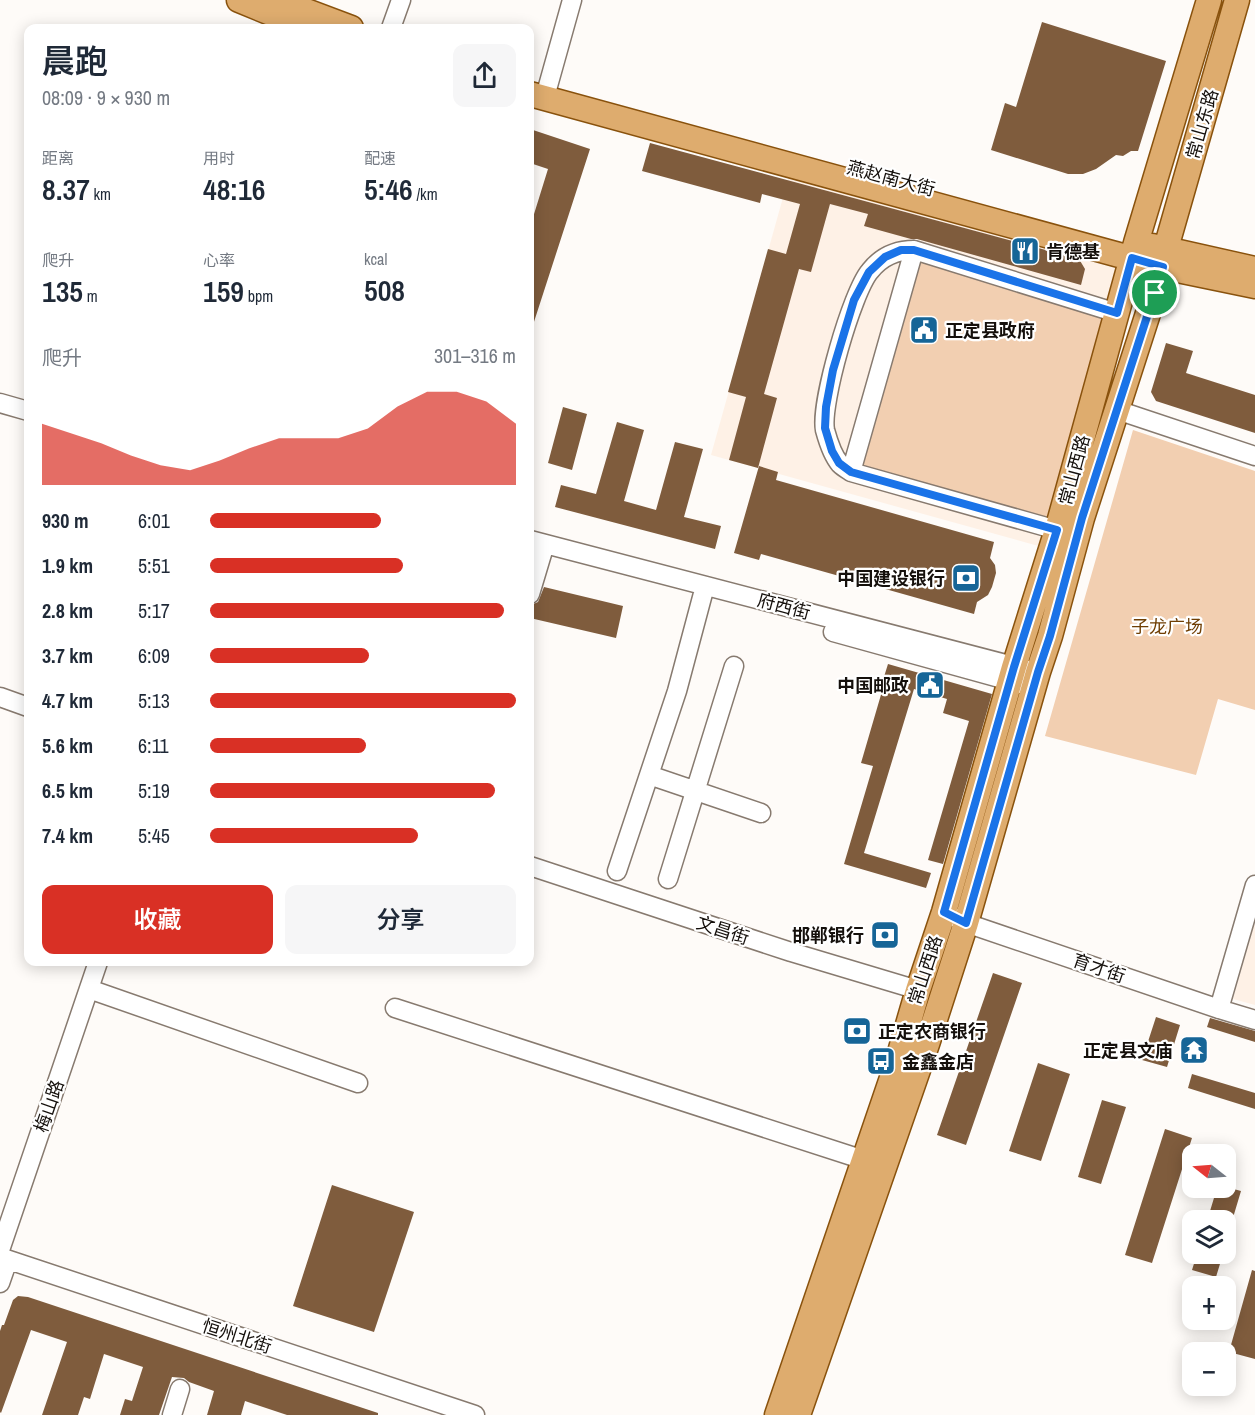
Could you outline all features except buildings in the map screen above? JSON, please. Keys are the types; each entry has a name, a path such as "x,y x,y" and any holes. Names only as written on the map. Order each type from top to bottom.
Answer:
{"main road":[{"path":"239,0 298,24"},
{"path":"280,0 341,24"},
{"name":"常山东路","path":"1134,250 1209,0"},
{"name":"常山东路","path":"1165,257 1237,0"},
{"path":"536,87 1134,250 1165,257 1255,269"},
{"name":"常山西路","path":"777,1415 896,1066 944,912 1012,674 1057,530 1134,250"},
{"path":"1165,257 1255,286"},
{"name":"常山西路","path":"798,1415 927,1044 966,923 1082,518 1165,257"}],"street":[{"path":"392,24 401,0"},
{"path":"536,87 572,0"},
{"path":"1057,530 851,472 839,463 832,451 825,428 826,407 833,370 854,300 869,272 885,257 901,250 914,250 1117,313"},
{"path":"851,472 914,250"},
{"path":"0,403 24,410"},
{"path":"1116,411 1255,456"},
{"path":"0,416 24,423"},
{"path":"534,564 536,549"},
{"name":"府西街","path":"536,549 703,590 1036,679"},
{"path":"617,871 677,691 703,590"},
{"path":"668,879 734,666"},
{"path":"0,697 24,706"},
{"path":"649,775 761,813"},
{"name":"文昌街","path":"534,867 791,952 918,990"},
{"path":"1220,1010 1255,885"},
{"name":"育才街","path":"944,912 966,923 1255,1020"},
{"name":"梅山路","path":"0,1282 3,1256 97,966"},
{"path":"89,988 358,1083"},
{"path":"394,1008 864,1160"},
{"name":"恒州北街","path":"3,1256 475,1415"},
{"path":"172,1415 180,1389"}],"shaded area":[{"name":"正定县政府","path":"789,176 1120,269 1042,547 711,455"},
{"path":"1255,922 1255,1005 1233,999"}],"green space":[{"path":"919,262 1105,314 1047,519 861,466"},
{"name":"子龙广场","path":"1133,430 1255,471 1255,710 1218,699 1196,775 1045,736"}],"place":[{"name":"肯德基","path":"1025,251"},
{"name":"正定县政府","path":"924,330"},
{"name":"中国建设银行","path":"966,578"},
{"name":"中国邮政","path":"930,685"},
{"name":"邯郸银行","path":"885,935"},
{"name":"正定农商银行","path":"857,1031"},
{"name":"正定县文庙","path":"1194,1050"},
{"name":"金鑫金店","path":"881,1061"}],"route":[{"path":"901,250 914,250 1117,313 1132,258 1163,267 1155,293 1082,518 966,923 944,912 1014,667 1057,530 851,472 839,463 832,451 825,428 826,407 833,370 854,300 869,272 885,257 901,250"}]}
